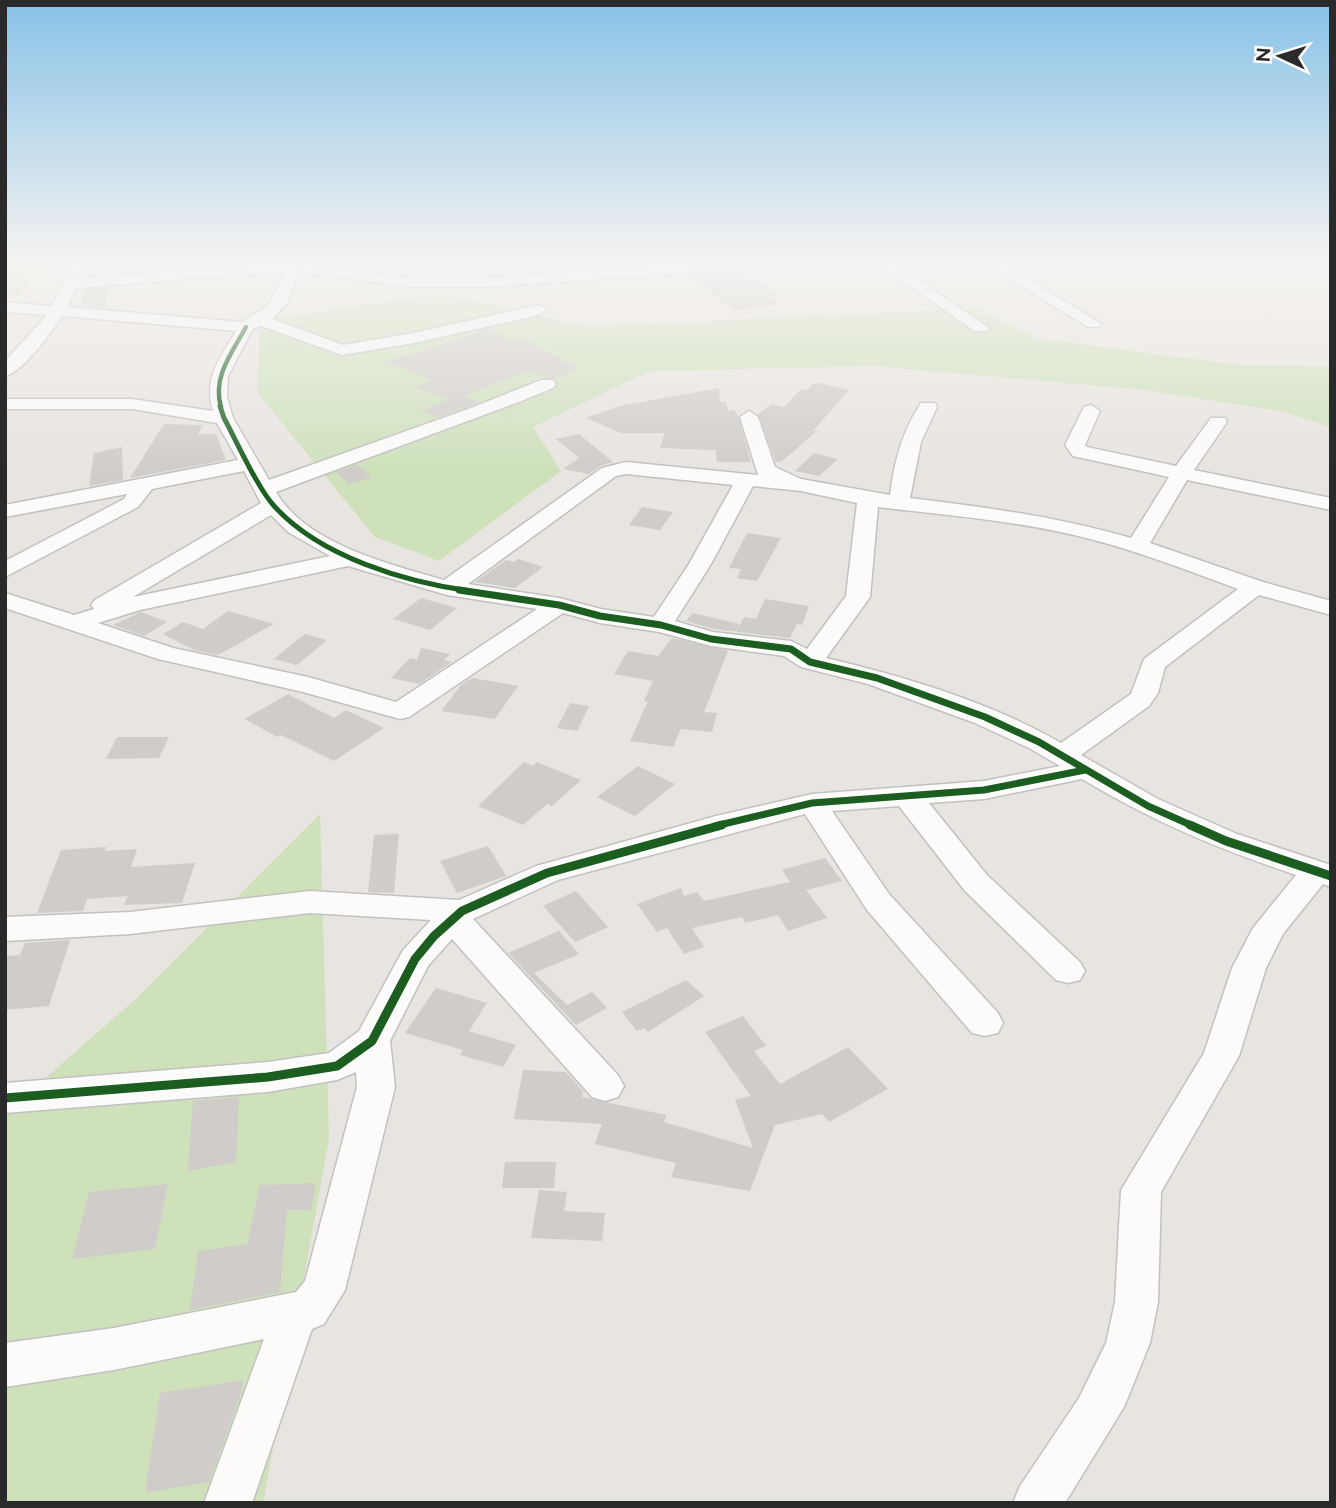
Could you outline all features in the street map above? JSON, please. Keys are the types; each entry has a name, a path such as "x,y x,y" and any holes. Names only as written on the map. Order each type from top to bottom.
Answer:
{"street":[{"path":"5,371 43,332"},
{"path":"248,332 219,376 218,397 224,418 269,497 296,527 349,559 381,571 447,588 559,605 600,616 661,625 711,639 790,649 810,662 877,678 985,717 1074,763 1148,806 1226,841 1323,874 1269,928 1249,968 1221,1056 1141,1190 1137,1215 1140,1267 1134,1317 1125,1355 1109,1390 1037,1503"},
{"path":"282,332 342,350 439,332"},
{"path":"76,622 269,497 362,452 486,410 547,384"},
{"path":"5,404 132,404 224,418"},
{"path":"899,503 904,461 912,432 928,407"},
{"path":"1091,411 1075,445 1080,452 1331,504"},
{"path":"749,416 765,471 801,485"},
{"path":"1137,545 1182,472 1218,422"},
{"path":"5,511 250,464"},
{"path":"447,588 609,472 637,468 747,478 801,485 868,499 1016,517 1137,545 1255,587 1331,608"},
{"path":"661,625 700,564 747,478"},
{"path":"5,570 131,503 146,484"},
{"path":"810,662 858,597 868,499"},
{"path":"76,622 135,604 349,559"},
{"path":"5,1098 316,1071 337,1066 372,1041 423,947 458,915 547,873 716,826 812,803 984,790 1074,763 1145,694 1153,664 1255,587"},
{"path":"5,600 167,654 308,685 400,711 559,605"},
{"path":"907,796 976,883 1068,971"},
{"path":"812,803 878,902 985,1023"},
{"path":"5,929 130,923 310,902 458,915 605,1086"},
{"path":"5,1365 114,1349 309,1310 324,1290 376,1087 372,1041"},
{"path":"228,1503 296,1312"}],"green space":[{"path":"259,332 1024,332 1035,338 1241,365 1331,367 1331,427 1284,412 1146,390 874,366 650,371 533,427 561,471 439,561 375,537 257,392"},
{"path":"320,814 329,1139 263,1503 5,1503 5,1113 136,999"}],"building":[{"path":"478,332 495,332 509,340 521,337 578,368 555,379 528,371 463,396 480,402 438,417 421,411 449,399 414,387 432,380 386,362"},
{"path":"820,383 849,390 813,431 817,431 781,462 776,462 758,414 772,404 784,407 801,389 807,390 812,384"},
{"path":"719,388 720,402 726,402 728,411 734,410 738,416 751,462 717,462 716,450 660,448 665,433 621,433 586,418 619,406"},
{"path":"164,424 203,425 198,434 216,434 226,460 130,478"},
{"path":"579,434 613,462 600,466 589,474 563,469 579,458 556,439"},
{"path":"122,447 123,480 89,486 94,453"},
{"path":"814,453 838,459 819,476 795,471"},
{"path":"357,465 372,478 348,484 336,472"},
{"path":"642,507 673,512 660,530 629,525"},
{"path":"747,533 781,538 757,581 737,578 741,569 729,568"},
{"path":"518,559 543,567 515,588 475,582 506,560 514,562"},
{"path":"421,598 457,608 430,630 393,619"},
{"path":"765,599 809,606 802,625 797,624 790,638 736,632 744,617 756,619"},
{"path":"228,611 274,624 218,655 194,650 163,634 183,622 203,629"},
{"path":"141,612 167,622 144,636 113,625"},
{"path":"693,613 739,624 736,632 686,621"},
{"path":"305,634 327,640 297,665 274,659"},
{"path":"672,638 728,651 704,712 717,713 712,732 681,729 673,747 630,741 648,701 644,701 653,681 614,674 628,651 658,656"},
{"path":"421,648 450,654 444,660 452,662 419,684 391,678 410,658 417,660"},
{"path":"472,678 518,686 495,719 441,711 461,685"},
{"path":"288,694 334,718 346,710 384,728 334,761 281,735 277,737 245,719"},
{"path":"570,703 589,706 577,731 557,728"},
{"path":"117,737 169,737 159,758 106,759"},
{"path":"524,762 533,766 537,762 581,780 552,806 547,804 523,825 478,806"},
{"path":"638,766 675,784 635,816 597,797"},
{"path":"399,834 394,893 368,892 374,835"},
{"path":"488,846 506,876 457,893 440,861"},
{"path":"106,847 105,851 137,849 131,867 195,863 182,903 124,905 128,896 87,899 83,911 37,913 61,850"},
{"path":"825,858 842,881 806,890 827,918 788,931 778,915 745,923 742,917 692,928 704,947 684,954 667,928 657,932 637,904 681,888 684,896 697,892 704,901 790,882 782,870"},
{"path":"576,891 608,927 575,942 543,906"},
{"path":"559,931 579,954 534,973 567,1005 592,992 607,1008 576,1025 508,953"},
{"path":"70,940 49,1006 5,1010 5,956 20,955 25,943"},
{"path":"686,980 704,996 648,1032 645,1028 637,1031 622,1012"},
{"path":"436,988 487,1003 469,1031 516,1045 503,1067 460,1055 463,1050 405,1033"},
{"path":"743,1016 766,1046 754,1051 780,1084 848,1047 888,1089 829,1122 822,1114 775,1125 750,1191 671,1177 676,1163 595,1144 602,1124 514,1119 523,1070 566,1072 583,1091 582,1097 666,1115 664,1122 753,1148 735,1100 751,1096 705,1032"},
{"path":"239,1097 236,1162 188,1171 193,1101"},
{"path":"505,1162 556,1162 554,1188 502,1188"},
{"path":"316,1183 311,1210 287,1210 280,1292 190,1310 198,1251 247,1244 260,1185"},
{"path":"168,1184 155,1249 72,1259 89,1192"},
{"path":"539,1190 567,1192 564,1211 605,1213 602,1241 531,1238"},
{"path":"243,1380 242,1391 209,1482 145,1493 160,1393"}],"cycle path":[{"path":"243,332 219,376 218,397 224,418 273,505 296,527 354,561 447,588 559,605 600,616 661,625 711,639 791,649 810,662 877,678 985,717 1039,742 1148,806 1226,841 1331,876"},
{"path":"5,1098 268,1077 337,1066 372,1041 415,959 434,936 462,911 547,873 716,826 812,803 984,790 1085,770"}]}
